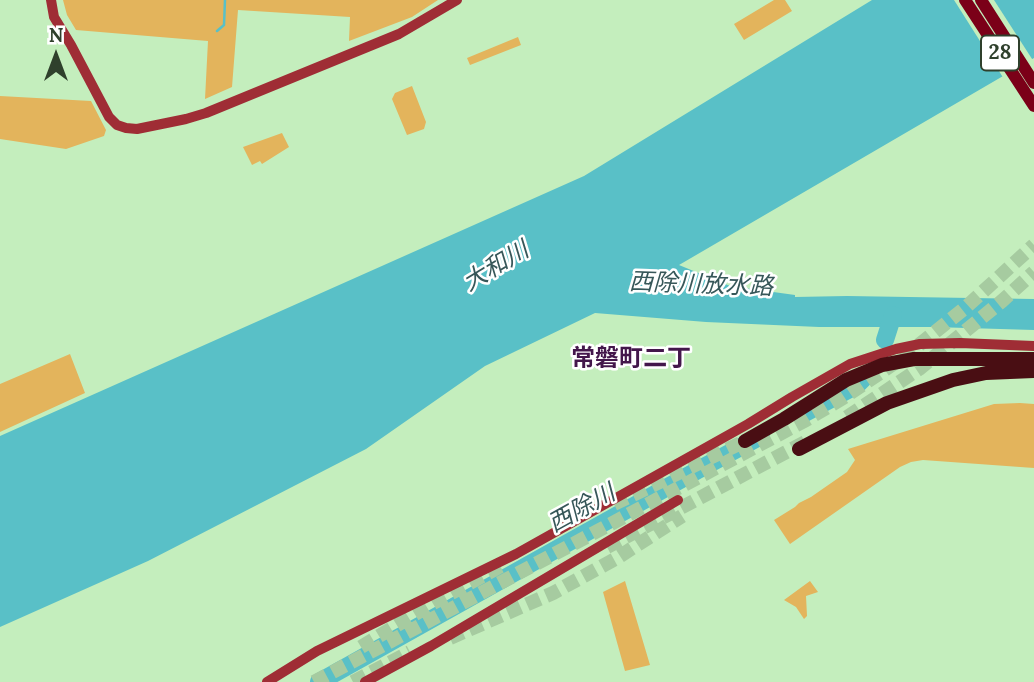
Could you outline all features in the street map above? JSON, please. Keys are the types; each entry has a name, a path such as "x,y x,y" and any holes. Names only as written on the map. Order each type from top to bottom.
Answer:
{"highway":[{"path":"745,441 846,380 881,365 914,359 1034,359"},
{"path":"799,449 908,394 969,375 1034,371"}],"main road":[{"name":"28","path":"965,0 1034,106"},
{"name":"28","path":"981,0 1034,83"}],"street":[{"path":"51,0 54,17 109,117 117,125 137,129 206,113 399,34 457,0"},
{"path":"267,682 317,651 516,554 850,364 920,344 1034,346"},
{"path":"365,682 678,500"}],"shaded area":[{"path":"63,0 438,0 412,17 349,41 350,17 238,10 232,87 205,99 208,41 76,30 67,15"},
{"path":"774,0 785,0 792,11 744,40 734,24"},
{"path":"518,37 521,45 470,65 467,58"},
{"path":"412,86 426,122 424,129 407,135 392,99 395,93"},
{"path":"0,96 91,101 106,130 104,136 66,149 0,139"},
{"path":"282,133 289,147 262,164 260,161 252,165 243,147"},
{"path":"70,354 85,393 0,432 0,384"},
{"path":"994,404 1034,404 1034,468 923,460 911,462 790,544 774,520 847,472 855,460 848,449"},
{"path":"625,581 650,665 625,671 603,592"},
{"path":"810,581 818,592 806,596 807,616 804,619 796,607 784,600"}],"water":[{"path":"872,0 1034,0 1034,58 679,265 730,286 795,297 1034,299 1034,330 819,327 595,313 485,366 366,449 148,561 0,627 0,436 584,176"}],"pier":[{"path":"954,0 994,0 1034,62 1004,79"}],"waterway":[{"path":"217,31 224,25 225,0"},
{"name":"西除川","path":"885,340 893,315"},
{"name":"西除川","path":"801,415 857,385 867,375"},
{"name":"西除川","path":"319,682 761,436"}],"tunnel":[{"path":"314,682 843,398 905,356 965,308 1034,245"},
{"path":"847,417 919,369 1034,272"},
{"path":"607,547 809,440"},
{"path":"614,504 745,441"},
{"path":"450,638 553,593 617,558 682,516"},
{"path":"361,647 501,566"},
{"path":"353,682 410,652"}],"district":[{"name":"常磐町二丁","path":"631,359"}],"water label":[{"name":"大和川","path":"496,267"},
{"name":"西除川放水路","path":"701,285"}]}
